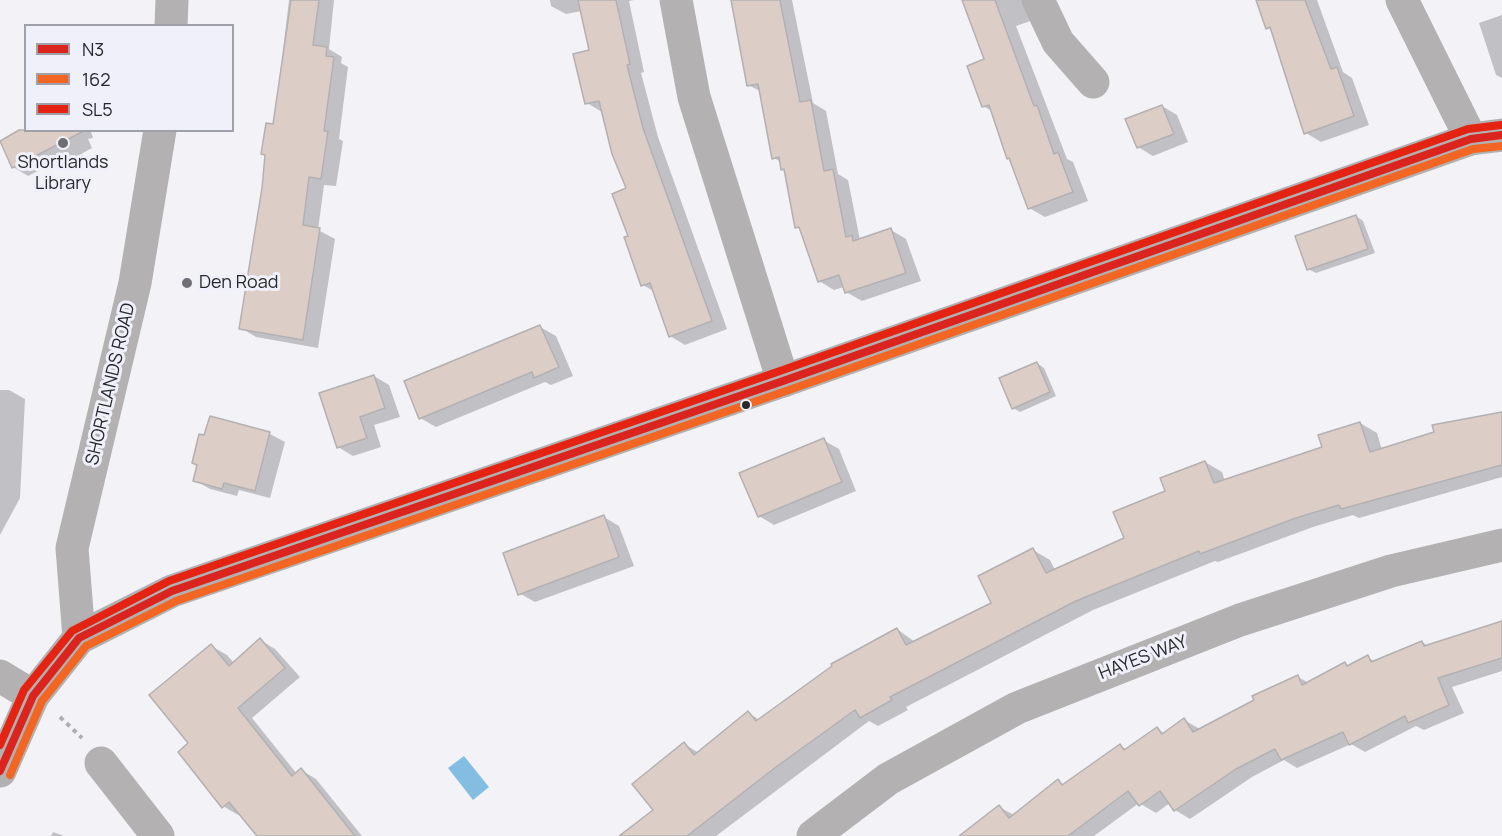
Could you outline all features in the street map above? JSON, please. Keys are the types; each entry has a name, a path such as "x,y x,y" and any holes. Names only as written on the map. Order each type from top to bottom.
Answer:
{"main road":[{"path":"0,771 33,696 79,638 172,591 1486,137"}],"street":[{"path":"171,24 172,0"},
{"path":"676,0 694,97 783,381"},
{"path":"1038,0 1058,42 1093,82"},
{"path":"1402,0 1486,137"},
{"name":"SHORTLANDS ROAD","path":"79,638 72,548 135,283 160,132"},
{"name":"HAYES WAY","path":"813,836 888,779 1017,708 1240,620 1391,571 1502,544"},
{"path":"0,676 33,696"},
{"path":"101,763 158,836"}],"path":[{"path":"33,696 73,726 101,763"}],"water":[{"path":"464,756 489,787 473,800 448,768"}],"building":[{"path":"291,0 319,0 313,45 327,47 326,56 334,57 324,131 328,131 321,179 309,177 303,225 320,228 303,340 239,329 262,188 265,155 261,154 266,123 273,124"},
{"path":"578,0 616,0 630,64 627,65 643,128 712,321 669,337 650,283 641,286 624,237 628,236 612,194 626,188 612,154 599,101 585,104 573,54 589,50"},
{"path":"731,0 780,0 800,102 811,100 824,171 833,169 846,237 852,235 853,241 891,228 906,273 845,293 839,275 818,282 799,227 795,228 784,169 781,170 779,157 772,159 758,84 747,86"},
{"path":"962,0 995,0 1034,106 1037,105 1054,154 1058,152 1073,192 1028,209 1009,158 1007,159 989,105 982,107 967,66 984,59"},
{"path":"1256,0 1305,0 1331,69 1337,67 1354,116 1304,134 1270,27 1266,29"},
{"path":"1162,105 1174,134 1137,148 1125,119"},
{"name":"Shortlands Library","path":"19,130 24,130 24,132 82,132 12,168 0,141"},
{"path":"1356,215 1368,249 1307,270 1295,236"},
{"path":"540,325 559,367 534,378 532,372 419,419 404,381"},
{"path":"1037,362 1050,392 1012,409 999,378"},
{"path":"374,375 385,408 360,417 367,438 337,448 319,393"},
{"path":"1502,412 1502,465 1341,509 1339,505 1296,518 1200,554 1199,551 1076,601 890,697 892,700 860,718 855,710 776,767 687,836 619,836 653,810 632,784 684,742 694,755 748,711 756,721 832,666 831,664 897,628 906,645 991,603 978,576 1033,548 1046,573 1124,538 1113,512 1165,491 1160,478 1205,461 1214,483 1322,447 1318,435 1360,422 1370,452 1434,432 1432,425"},
{"path":"210,416 270,432 255,491 224,483 222,489 193,481 197,465 192,463 199,434 204,435"},
{"path":"824,438 842,482 758,517 739,473"},
{"path":"604,515 619,557 518,595 503,553"},
{"path":"1502,621 1502,658 1438,678 1449,705 1408,723 1405,716 1349,745 1343,732 1281,760 1275,749 1236,769 1174,811 1160,791 1139,806 1128,791 1068,836 959,836 999,805 1009,818 1058,779 1062,785 1120,744 1124,750 1157,727 1162,734 1184,718 1193,732 1254,700 1252,696 1298,675 1302,685 1345,662 1347,666 1368,655 1371,662 1422,641 1424,646"},
{"path":"260,638 285,668 238,708 292,776 301,768 355,836 257,836 229,802 222,808 178,752 188,743 149,695 211,644 229,666"}],"transit line":[{"name":"SL5","path":"0,745 24,690 72,631 169,581 780,371 1468,129 1501,125"},
{"name":"N3","path":"0,771 33,696 79,638 172,591 783,381 1471,139 1502,135"},
{"name":"162","path":"10,775 42,701 86,646 176,601 786,391 1473,149 1502,146"}],"place":[{"name":"Shortlands Library","path":"63,143"},
{"name":"Den Road","path":"187,283"}]}
